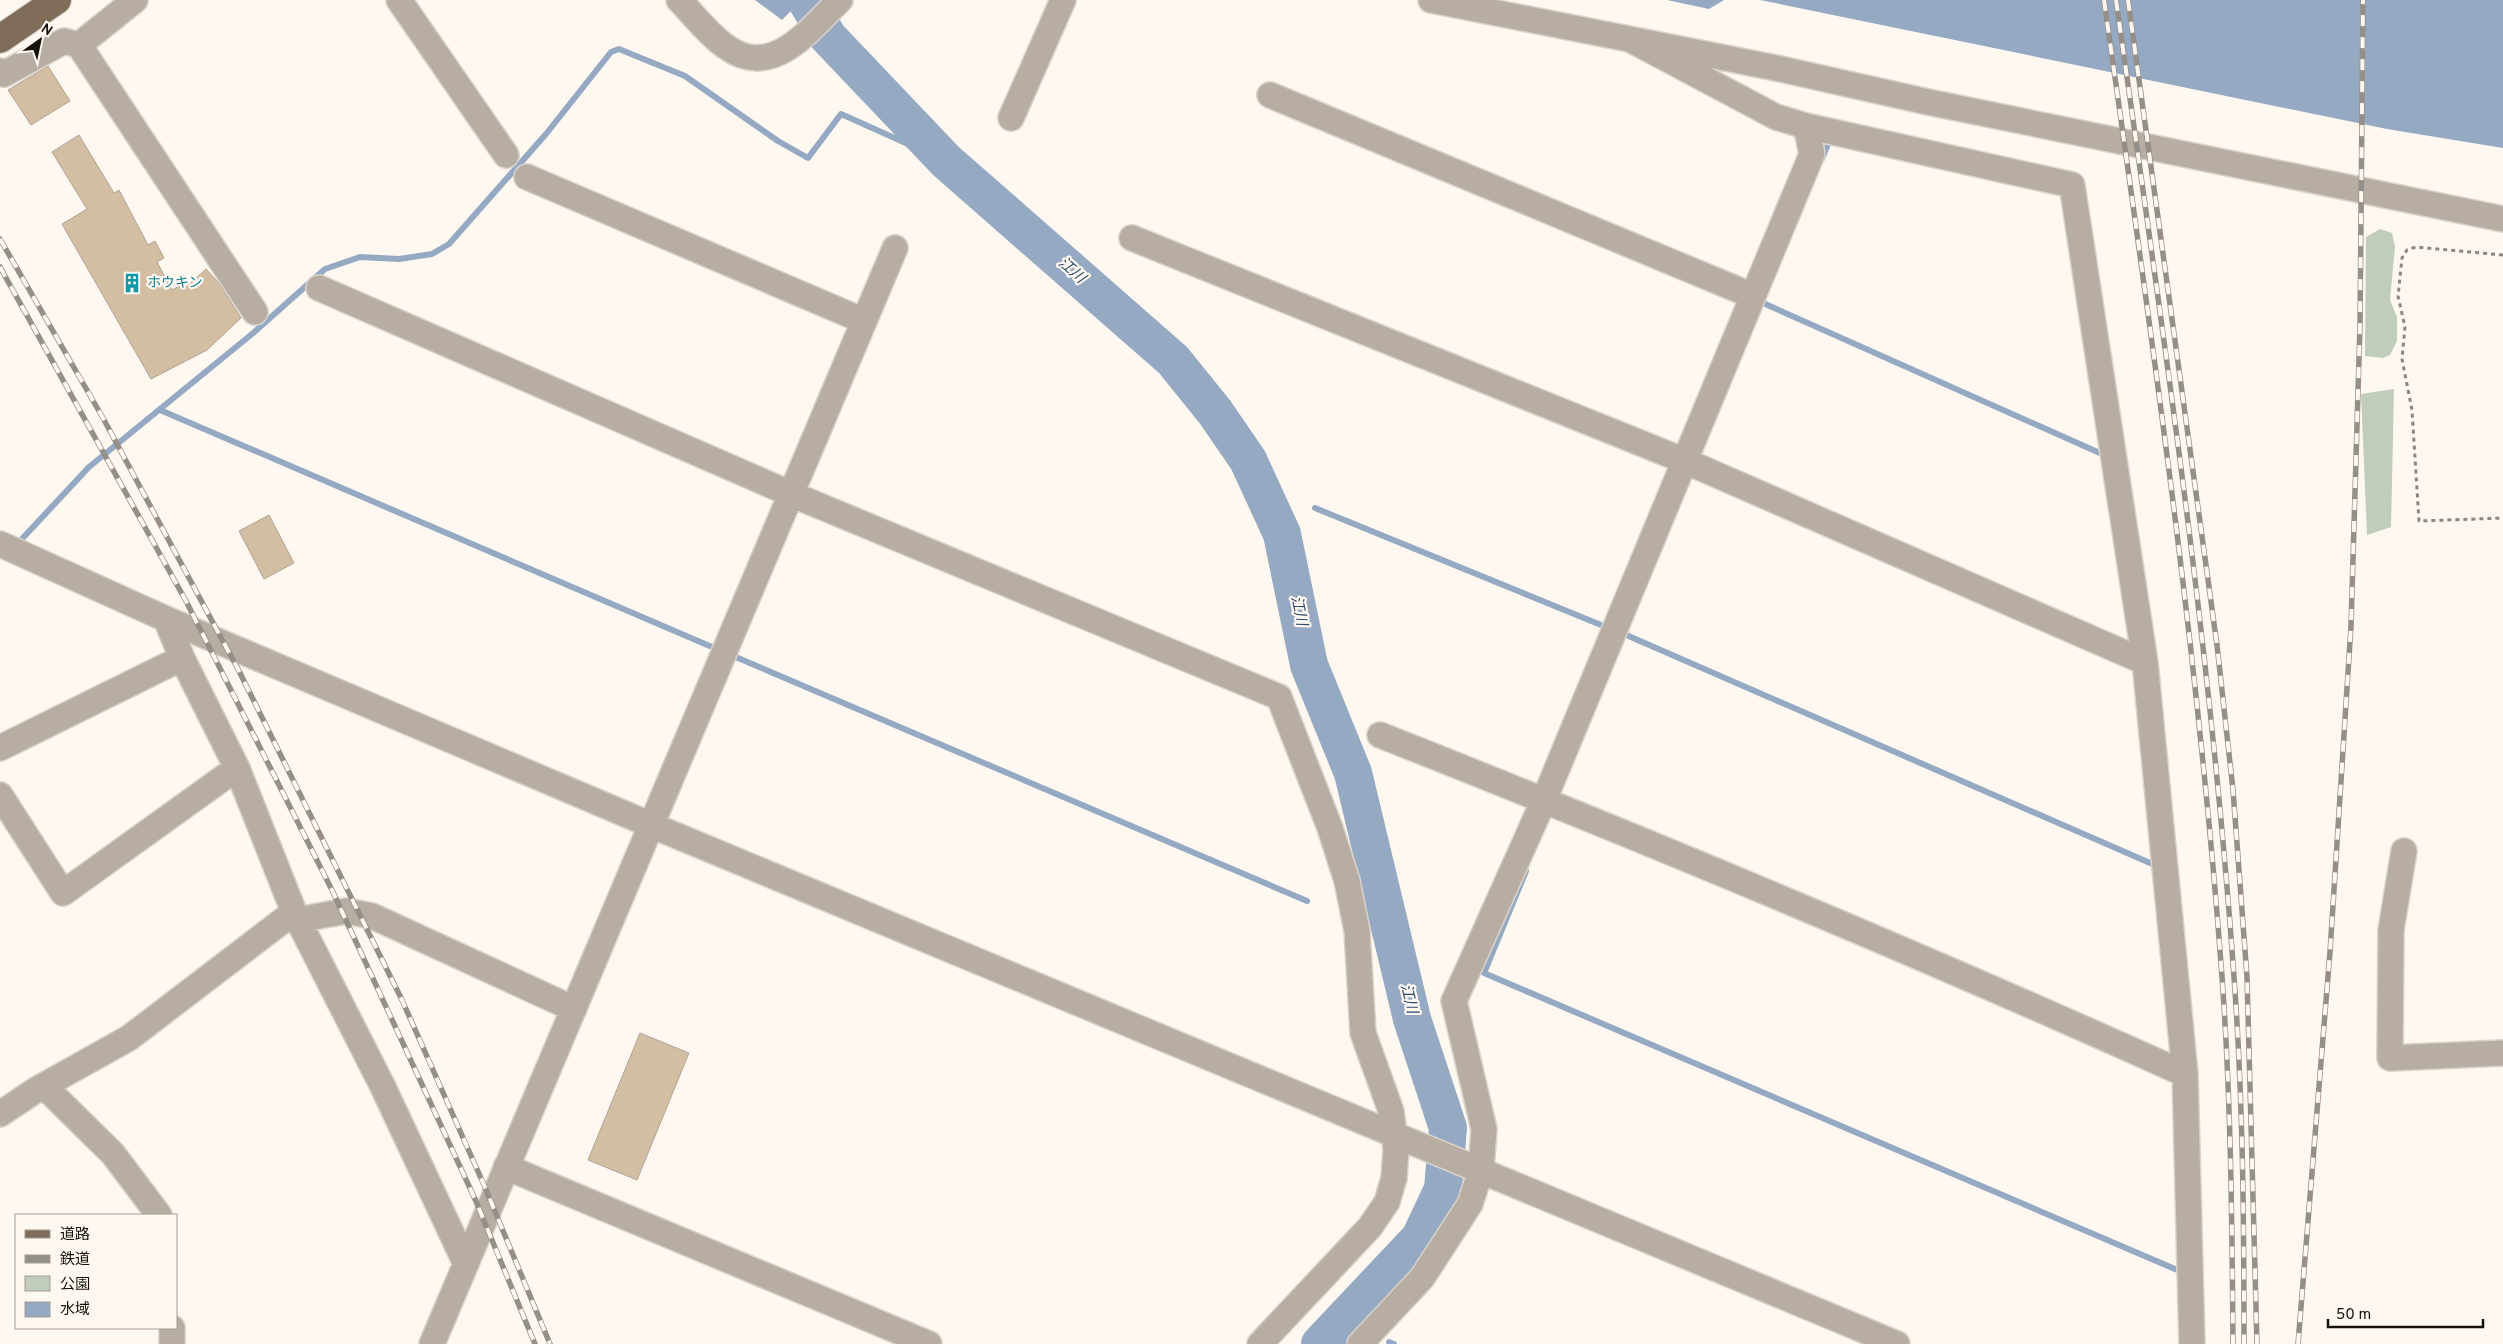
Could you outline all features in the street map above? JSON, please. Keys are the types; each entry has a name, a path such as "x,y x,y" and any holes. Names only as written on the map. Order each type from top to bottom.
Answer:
{"main road":[{"path":"0,39 57,0"}],"street":[{"path":"79,44 135,0"},
{"path":"400,0 506,155"},
{"path":"679,0 725,46 748,58 774,56 793,45 840,0"},
{"path":"1011,118 1063,0"},
{"path":"1431,0 1635,42 1776,68 1928,102 2503,219"},
{"path":"0,71 4,74 64,41 79,44 255,312"},
{"path":"1635,42 1776,118 2072,185 2145,662 2184,1074 2192,1344"},
{"path":"1270,95 1753,296"},
{"path":"1360,1344 1422,1278 1448,1242 1470,1204 1484,1129 1454,1001 1544,800 1812,154 1806,126"},
{"path":"527,177 864,321"},
{"path":"1132,238 1685,461 2145,662"},
{"path":"432,1344 895,248"},
{"path":"318,288 791,494 1279,697 1330,828 1348,881 1357,930 1363,1033 1400,1136 1396,1149 1394,1178 1387,1202 1370,1227 1260,1344"},
{"path":"0,544 166,619 651,825 1898,1344"},
{"path":"166,619 182,658 237,768 296,916 383,1087 466,1264"},
{"path":"0,748 182,658"},
{"path":"1380,735 1544,800 1978,981 2184,1074"},
{"path":"0,795 63,893 237,768"},
{"path":"2404,851 2391,930 2390,1058 2503,1053"},
{"path":"0,1114 44,1086 129,1038 296,916 346,910 372,916 574,1009"},
{"path":"44,1086 113,1154 158,1214"},
{"path":"506,1167 929,1344"},
{"path":"172,1329 172,1344"}],"path":[{"path":"2503,255 2416,247 2407,250 2402,258 2398,296 2405,327 2402,359 2412,410 2419,521 2503,518"}],"green space":[{"path":"2380,229 2392,233 2395,247 2390,300 2397,317 2397,341 2390,355 2383,358 2365,356 2366,237"},
{"path":"2394,389 2391,527 2367,535 2361,394"}],"water":[{"path":"755,0 802,0 782,20"},
{"path":"1667,0 1724,0 1709,9"},
{"path":"1760,0 2503,0 2503,148 2387,129"}],"building":[{"path":"48,66 70,101 31,125 8,90"},
{"name":"ホウキン","path":"79,135 114,193 119,190 148,245 155,241 164,258 157,262 172,290 179,286 182,291 206,269 219,283 241,318 207,350 151,379 62,224 87,209 52,152"},
{"path":"269,515 294,563 264,579 239,531"},
{"path":"640,1033 689,1053 637,1180 588,1160"}],"waterway":[{"name":"江川","path":"806,0 828,37 946,161 1173,360 1215,412 1248,460 1282,534 1309,665 1353,773 1412,1019 1448,1128 1443,1189 1420,1238 1320,1344"},
{"path":"20,541 89,467 252,334 325,269 360,257 399,259 432,254 449,244 546,134 611,52 619,49 685,76 778,141 808,158 841,114 946,161"},
{"path":"1822,159 1828,144"},
{"path":"1763,303 2102,454"},
{"path":"160,410 712,647"},
{"path":"1315,508 1606,627"},
{"path":"1624,634 2157,866"},
{"path":"731,655 1307,901"},
{"path":"1526,871 1484,973 2182,1272"},
{"path":"1389,1342 1394,1344"}],"railway":[{"path":"2104,0 2171,488 2200,732 2212,854 2222,977 2229,1115 2233,1344"},
{"path":"2116,0 2184,488 2199,610 2224,854 2234,977 2241,1115 2244,1344"},
{"path":"2128,0 2217,645 2233,790 2247,977 2257,1344"},
{"path":"2298,1344 2330,952 2351,626 2360,325 2363,0"},
{"path":"0,239 103,418 239,671 402,1000 484,1185 550,1344"},
{"path":"0,267 186,601 332,890 475,1199 535,1344"}],"place":[{"name":"ホウキン","path":"132,283"}]}
